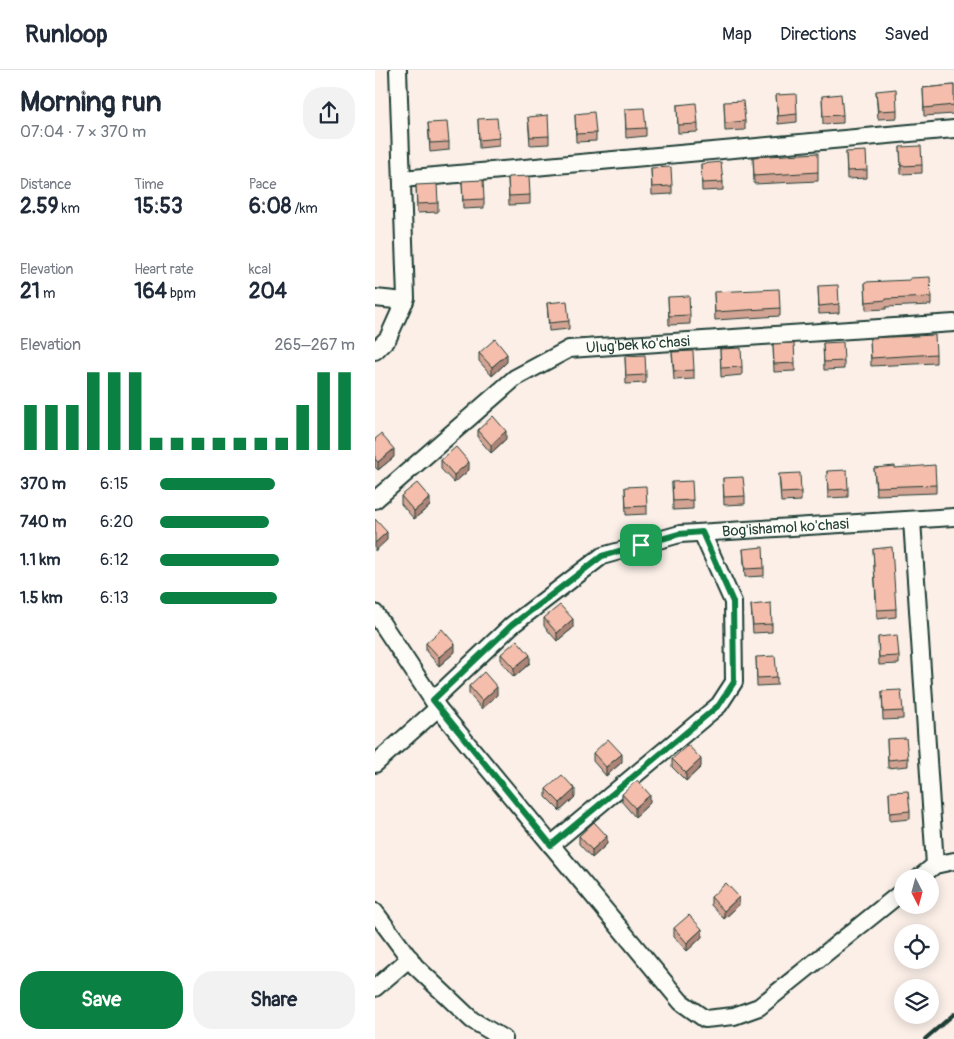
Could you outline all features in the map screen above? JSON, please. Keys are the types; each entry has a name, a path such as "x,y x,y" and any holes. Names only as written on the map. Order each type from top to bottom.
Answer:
{"street":[{"path":"375,351 388,338 407,298 398,70"},
{"path":"402,179 954,130"},
{"path":"375,298 405,301"},
{"name":"Ulug'bek ko'chasi","path":"375,500 515,378 569,349 954,324"},
{"name":"Bog'ishamol ko'chasi","path":"375,764 512,625 602,556 679,534 954,517"},
{"path":"912,520 935,865"},
{"path":"551,845 719,705 734,682 733,602 702,532"},
{"path":"375,613 436,704 681,1002 705,1019 734,1016 759,1007 894,898"},
{"path":"930,869 935,865 954,861"},
{"path":"375,912 415,966 472,1020 504,1039"},
{"path":"375,988 410,958"}],"building":[{"path":"954,85 954,105 924,108 923,88"},
{"path":"896,89 897,110 878,111 876,91"},
{"path":"796,94 797,114 778,116 776,95"},
{"path":"841,94 843,115 823,116 822,96"},
{"path":"743,101 745,121 725,123 724,102"},
{"path":"696,103 698,124 678,125 677,105"},
{"path":"644,108 646,128 626,129 625,109"},
{"path":"594,112 596,133 576,134 575,114"},
{"path":"548,115 549,136 530,137 528,117"},
{"path":"497,118 499,138 479,140 478,119"},
{"path":"447,122 449,142 430,143 428,123"},
{"path":"921,146 922,165 901,166 900,147"},
{"path":"866,151 867,170 847,171 846,152"},
{"path":"818,153 818,172 754,176 753,157"},
{"path":"721,162 723,182 702,183 701,164"},
{"path":"671,167 672,186 652,187 651,168"},
{"path":"529,176 530,195 509,196 508,177"},
{"path":"483,180 484,199 463,200 462,181"},
{"path":"437,184 438,203 417,204 416,185"},
{"path":"930,277 931,297 866,302 865,282"},
{"path":"838,285 839,304 819,306 818,286"},
{"path":"779,289 780,308 715,312 714,292"},
{"path":"689,296 690,315 669,316 668,297"},
{"path":"567,301 569,321 549,323 547,303"},
{"path":"935,335 936,354 871,358 870,338"},
{"path":"495,339 507,354 492,367 479,353"},
{"path":"843,342 844,361 824,362 823,343"},
{"path":"794,343 795,363 774,364 773,344"},
{"path":"741,348 742,367 721,368 720,349"},
{"path":"693,351 694,370 674,371 672,352"},
{"path":"645,355 646,375 626,376 625,356"},
{"path":"493,416 506,431 491,445 478,430"},
{"path":"381,434 394,449 378,462 375,459 375,439"},
{"path":"456,447 469,462 454,475 441,460"},
{"path":"935,465 936,485 876,487 874,468"},
{"path":"847,470 848,489 828,490 827,471"},
{"path":"800,473 801,492 781,493 779,474"},
{"path":"743,477 745,496 724,497 723,478"},
{"path":"692,481 693,500 673,501 672,482"},
{"path":"417,483 430,498 414,511 401,496"},
{"path":"646,486 647,506 626,507 625,487"},
{"path":"375,519 387,532 375,543"},
{"path":"763,547 764,568 745,569 743,549"},
{"path":"892,547 896,609 877,610 873,549"},
{"path":"771,603 772,624 753,625 751,605"},
{"path":"560,605 573,619 557,633 544,618"},
{"path":"442,629 455,644 439,657 426,643"},
{"path":"897,635 899,656 879,657 878,637"},
{"path":"517,640 530,655 514,668 501,654"},
{"path":"775,656 777,677 757,678 756,657"},
{"path":"484,672 497,687 482,701 469,686"},
{"path":"901,690 903,711 883,712 882,691"},
{"path":"906,738 908,758 888,760 887,739"},
{"path":"608,739 622,754 606,767 593,753"},
{"path":"688,745 701,759 686,773 672,759"},
{"path":"562,775 575,789 560,803 546,789"},
{"path":"637,780 650,795 635,808 622,794"},
{"path":"908,791 910,811 890,813 889,792"},
{"path":"594,822 607,836 592,850 579,836"},
{"path":"726,883 739,897 724,911 711,897"},
{"path":"689,915 702,929 687,943 674,928"}],"railway":[{"path":"925,1039 954,1014"}],"route":[{"path":"702,532 733,602 734,682 719,705 551,845 433,700 512,625 602,556 641,545 679,534 702,532"}]}
